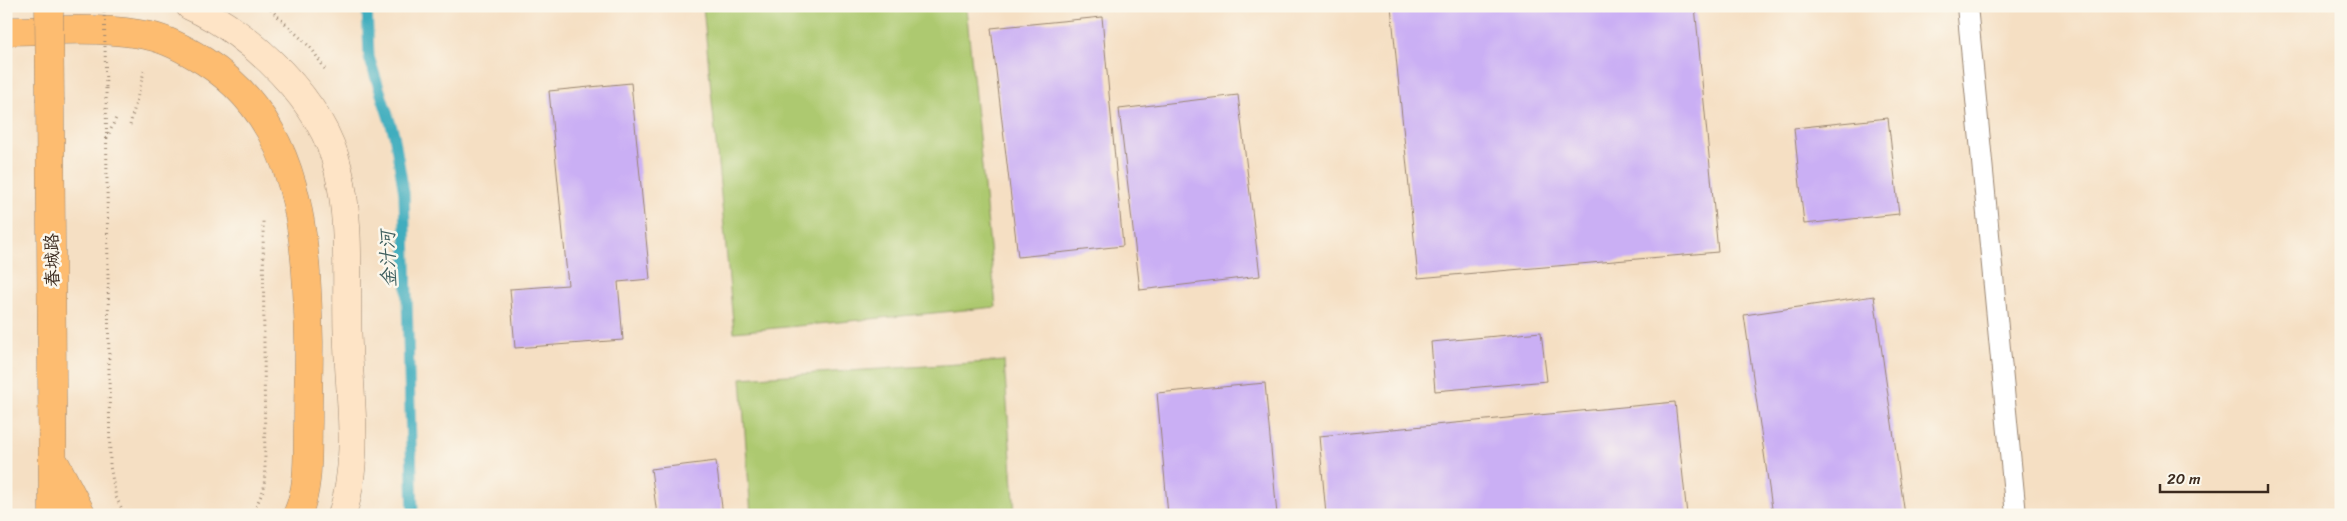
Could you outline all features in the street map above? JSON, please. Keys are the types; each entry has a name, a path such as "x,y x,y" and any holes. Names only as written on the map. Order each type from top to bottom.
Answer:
{"main road":[{"name":"春城路","path":"49,6 53,515"},
{"path":"190,6 211,15 243,36 276,67 302,98 323,131 338,168 345,209 348,346 353,423 352,466 347,502 342,515"},
{"path":"6,32 108,30 152,36 189,52 221,72 249,98 271,132 291,176 302,223 307,276 307,476 302,505 297,515"},
{"path":"54,461 82,515"}],"lane":[{"path":"1967,6 2016,515"}],"path":[{"path":"104,6 110,466 116,497 125,515"},
{"path":"99,58 107,59"},
{"path":"130,125 148,66 138,64"},
{"path":"106,140 116,118"},
{"path":"252,515 264,489 265,470 263,214"}],"green space":[{"path":"703,6 966,6 996,307 734,332"},
{"path":"1004,361 1015,515 751,515 741,378"}],"building":[{"path":"1391,6 1695,6 1718,252 1418,278"},
{"path":"1102,17 1123,246 1018,257 991,28"},
{"path":"631,83 650,279 618,282 623,340 515,348 510,289 568,285 549,91"},
{"path":"1238,95 1260,276 1140,290 1119,109"},
{"path":"1888,118 1899,214 1804,224 1794,128"},
{"path":"1874,296 1905,515 1773,515 1744,315"},
{"path":"1541,332 1547,381 1435,391 1431,342"},
{"path":"1265,383 1277,515 1168,515 1157,393"},
{"path":"1675,402 1687,515 1326,515 1319,436"},
{"path":"716,461 723,515 657,515 651,469"}],"waterway":[{"name":"金汁河","path":"367,6 369,57 394,134 404,193 413,515"}]}
